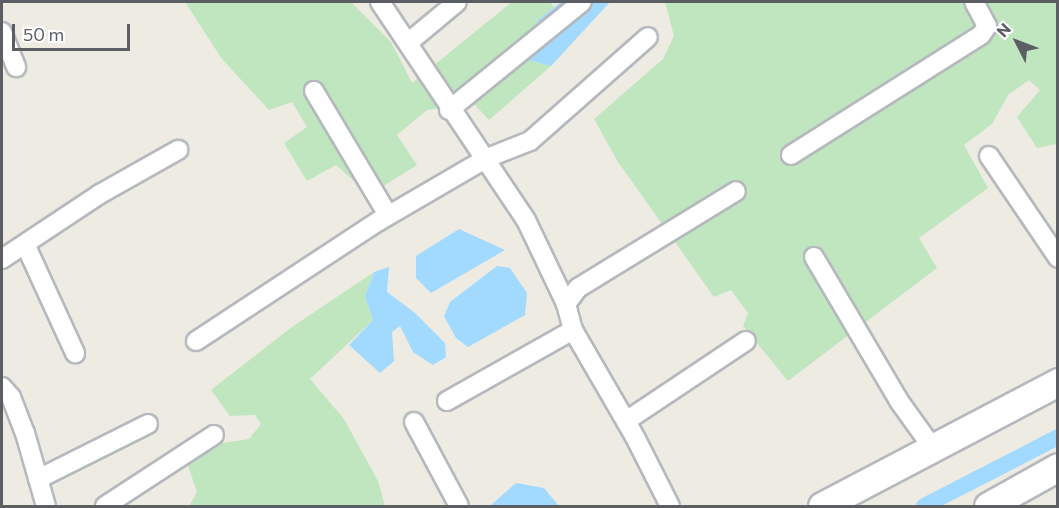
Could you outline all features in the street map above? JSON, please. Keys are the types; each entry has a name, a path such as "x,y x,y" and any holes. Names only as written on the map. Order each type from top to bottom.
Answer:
{"street":[{"path":"380,2 409,42 449,110 487,158 526,220 566,304 573,330 626,421 670,507"},
{"path":"409,42 457,2"},
{"path":"449,110 582,2"},
{"path":"791,155 981,35 987,26 974,2"},
{"path":"2,32 16,67"},
{"path":"196,341 388,215 487,158 530,141 648,37"},
{"path":"314,91 388,215"},
{"path":"2,259 26,246 92,199 178,150"},
{"path":"989,156 1058,258"},
{"path":"566,304 578,288 736,191"},
{"path":"26,246 75,352"},
{"path":"814,257 899,400 933,447"},
{"path":"447,401 573,330"},
{"path":"626,421 746,341"},
{"path":"822,507 933,447 1003,414 1058,382"},
{"path":"2,387 11,397 46,507"},
{"path":"414,422 459,507"},
{"path":"38,479 148,424"},
{"path":"105,507 214,435"},
{"path":"988,507 1058,468"}],"green space":[{"path":"185,2 351,2 391,42 412,83 512,2 550,2 554,7 538,20 528,60 551,66 489,120 473,103 427,110 397,135 417,165 369,195 336,165 307,181 284,143 307,127 292,102 269,110 222,59"},
{"path":"665,2 1057,2 1057,144 1037,148 1017,117 1040,90 1029,80 1008,95 992,124 964,145 988,188 919,238 937,268 788,381 743,326 748,313 731,290 714,297 618,162 594,119 663,59 674,36"},
{"path":"374,272 365,296 373,320 310,379 344,419 378,481 385,506 189,506 197,492 187,463 217,444 249,439 261,424 255,415 230,416 211,390 292,327"}],"water":[{"path":"561,2 610,2 551,66 528,60 538,20"},
{"path":"459,229 505,250 431,293 416,278 416,256"},
{"path":"497,266 510,268 527,293 525,315 468,347 456,338 444,316 450,302"},
{"path":"389,267 387,292 415,313 445,343 446,357 433,365 413,352 400,326 392,332 394,361 380,373 349,345 373,320 365,296 374,272"},
{"path":"516,483 544,488 559,506 490,506"}],"waterway":[{"path":"924,506 1058,437"}]}
